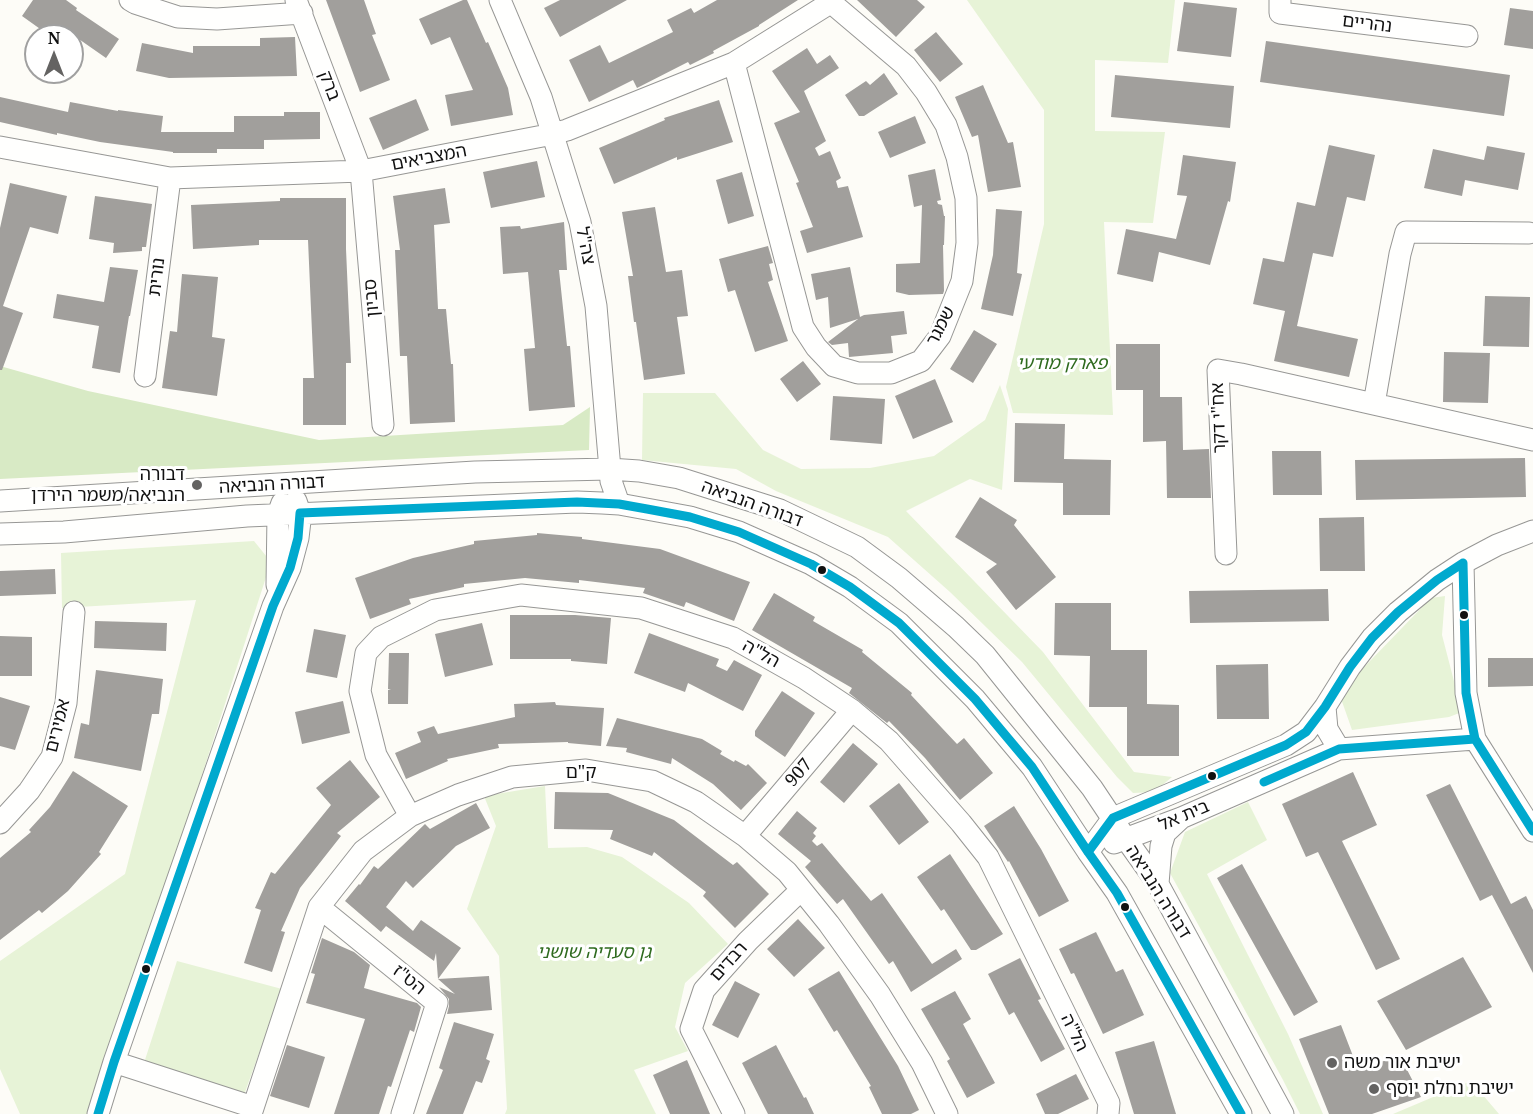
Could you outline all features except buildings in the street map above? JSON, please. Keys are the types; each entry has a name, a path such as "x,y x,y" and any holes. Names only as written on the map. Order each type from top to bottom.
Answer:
{"street":[{"path":"130,0 178,17 217,20 299,7"},
{"name":"צה\"ל","path":"500,0 541,97 560,132 596,306 609,469 612,488 619,504"},
{"name":"נהריים","path":"1280,0 1280,13 1467,36"},
{"name":"המצביאים","path":"0,147 170,178 361,171 560,132 734,63 829,1"},
{"name":"שמגר","path":"734,63 803,327 828,360 834,366 842,369 858,373 891,373 921,361 940,336 962,281 967,243 966,198 957,157 946,125 926,92 906,66 829,1"},
{"name":"ברק","path":"299,7 361,171"},
{"name":"סביון","path":"361,171 383,425"},
{"name":"נורית","path":"145,376 170,178"},
{"path":"1374,404 1400,254 1406,232 1529,233"},
{"name":"אח\"י דקר","path":"1226,554 1218,370 1533,440"},
{"name":"דבורה הנביאה","path":"0,501 475,472 609,469 639,471 679,478 780,510 857,547 899,578 985,655 1092,788 1158,884 1283,1114"},
{"path":"98,1114 114,1062 273,606 290,568 298,538 300,513 289,484"},
{"path":"273,606 277,584 278,514 289,484"},
{"name":"דבורה הנביאה","path":"0,534 64,532 278,514 578,502 619,504 690,517 739,532 811,564 850,587 899,623 975,699 1032,767 1118,893 1241,1114"},
{"name":"בית אל","path":"1113,818 1286,746 1306,732 1372,638 1398,612 1437,580 1463,563 1497,545 1533,531"},
{"path":"1463,563 1466,693 1475,739 1533,831"},
{"name":"הל\"ה","path":"410,816 376,755 360,691 366,653 381,637 435,610 521,595 641,608 733,638 804,678 852,710 889,741 988,857 1109,1103 1108,1114"},
{"name":"אמירים","path":"0,823 29,791 52,757 66,703 74,612"},
{"path":"1325,707 1327,729 1339,749"},
{"name":"907","path":"745,836 852,710"},
{"name":"בית אל","path":"1088,852 1181,818 1339,749 1475,739"},
{"name":"ק\"ם","path":"252,1111 319,907 363,851 410,816 458,795 512,777 586,770 652,781 696,802 745,836 787,872 830,924 880,995 922,1063 947,1114"},
{"path":"1088,852 1113,818"},
{"path":"1158,884 1161,846 1165,833 1181,818"},
{"name":"רבדים","path":"734,1114 692,1029 704,990 748,941 801,890"},
{"name":"הט\"ז","path":"319,907 437,1003 402,1114"},
{"path":"114,1062 252,1111"}],"green space":[{"name":"פארק מודעי","path":"967,0 1175,0 1168,63 1095,60 1095,131 1165,132 1153,223 1104,222 1113,415 1013,413 1006,387 1044,224 1044,110"},
{"path":"0,366 88,391 319,440 563,425 590,407 589,450 0,479"},
{"path":"1000,385 1008,409 1002,490 970,479 906,511 1043,652 1134,772 1172,777 1154,792 1133,793 1117,777 1022,662 950,592 888,537 776,491 736,469 642,460 643,393 715,393 763,450 801,469 870,468 934,456 985,420"},
{"path":"254,541 271,562 92,1114 20,1114 0,1069 0,961 125,874 196,600 62,608 61,553"},
{"path":"1445,596 1442,635 1462,712 1449,717 1352,730 1339,693 1431,598"},
{"name":"גן סעדיה שושני","path":"545,786 548,848 587,847 622,857 689,903 728,944 685,983 675,1027 688,1051 634,1070 656,1114 505,1114 507,1109 499,956 467,909 496,826 484,796"},
{"path":"1248,802 1267,840 1207,874 1288,1034 1323,1114 1300,1114 1170,873 1185,832"},
{"path":"177,961 282,989 244,1095 143,1066"},
{"path":"1471,1081 1499,1114 1393,1114"}],"transit line":[{"path":"98,1114 114,1062 273,606 290,568 298,538 300,513 577,502 619,504 647,509 690,517 739,532 811,564 850,587 899,623 975,699 1032,767 1117,893 1241,1114"},
{"path":"1463,563 1466,693 1475,739 1533,831"},
{"path":"1088,852 1113,818 1286,745 1306,732 1372,638 1398,612 1437,580 1463,563"},
{"path":"1264,782 1339,749 1475,739"}],"place":[{"name":"דבורה הנביאה/משמר הירדן","path":"197,485"},
{"name":"ישיבת אור משה","path":"1332,1063"},
{"name":"ישיבת נחלת יוסף","path":"1374,1089"}]}
